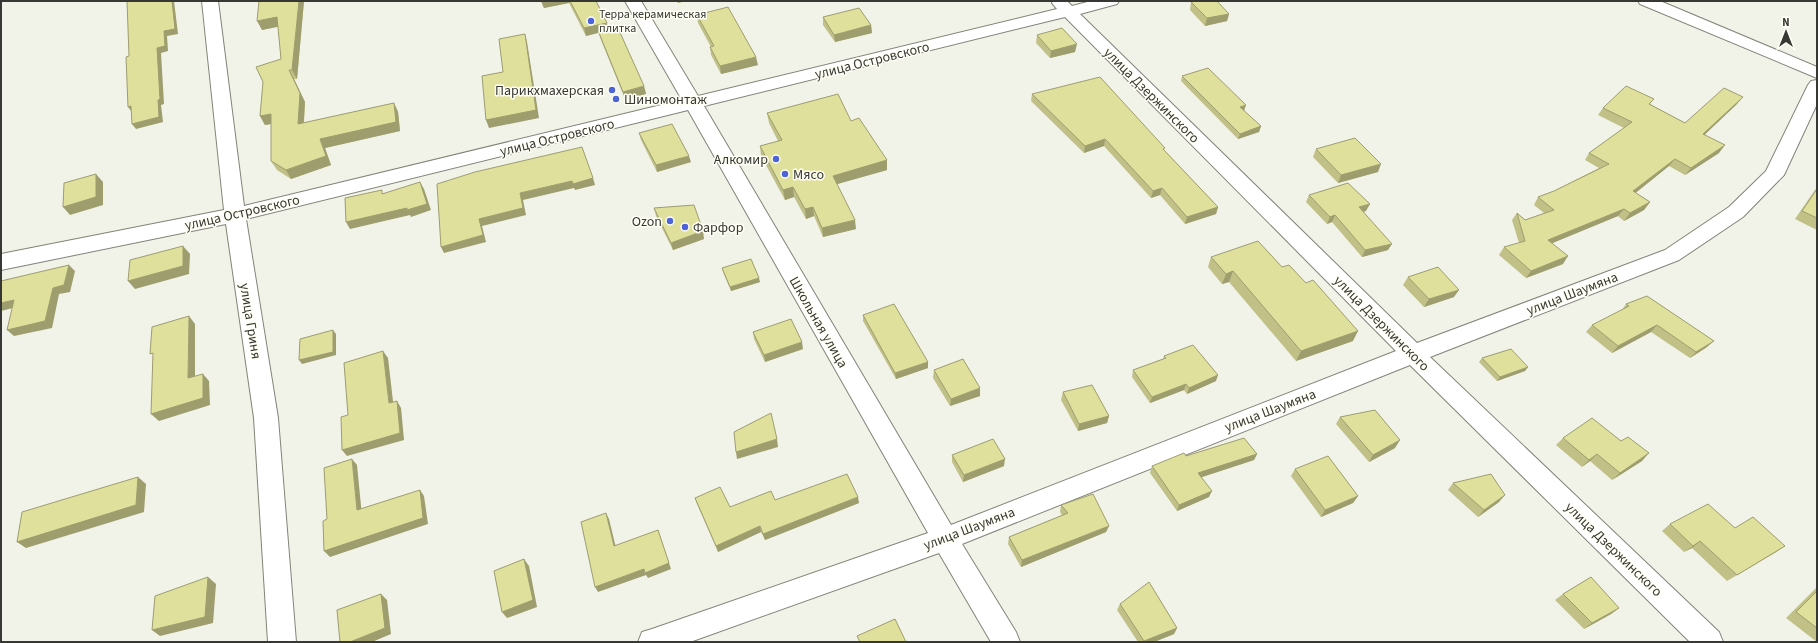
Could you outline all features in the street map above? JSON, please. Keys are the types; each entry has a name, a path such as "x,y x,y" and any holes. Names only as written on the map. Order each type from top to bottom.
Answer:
{"street":[{"name":"улица Гриня","path":"210,1 235,214 266,418 282,642"},
{"name":"Школьная улица","path":"633,1 694,103 944,539 1006,642"},
{"name":"улица Островского","path":"1,262 235,214 694,103 1063,6 1111,1"},
{"path":"1646,1 1817,72"},
{"name":"улица Дзержинского","path":"1063,6 1413,354 1709,642"},
{"name":"улица Шаумяна","path":"652,642 944,539 1413,354 1672,255 1736,212 1774,175 1817,85"}],"building":[{"path":"127,1 172,1 175,29 164,31 165,46 157,48 160,99 158,100 159,117 132,124 131,106 128,107 126,57 129,56"},
{"path":"259,1 299,1 292,70 289,70 300,93 298,124 394,103 396,122 320,139 326,156 286,170 271,161 271,114 260,116 263,82 256,67 281,59 277,17 257,21"},
{"name":"Терра керамическая плитка","path":"570,1 596,1 607,23 584,28"},
{"path":"1217,1 1229,14 1207,18 1191,2"},
{"path":"728,7 756,57 720,66 710,47 714,46 697,15"},
{"path":"859,8 871,25 834,35 823,17"},
{"path":"618,28 644,86 623,92 599,33"},
{"path":"1062,28 1077,44 1051,51 1037,35"},
{"path":"525,34 536,110 486,120 482,76 503,72 499,39"},
{"path":"1208,68 1246,105 1240,107 1261,126 1240,134 1182,76"},
{"path":"1100,77 1165,148 1163,149 1218,207 1187,217 1162,188 1153,191 1105,139 1085,146 1032,94"},
{"path":"1626,86 1654,99 1649,104 1685,123 1724,88 1743,97 1703,134 1725,145 1691,168 1675,159 1633,191 1650,202 1630,213 1624,209 1548,240 1568,256 1531,271 1504,247 1525,241 1517,213 1525,220 1554,210 1538,197 1554,191 1609,164 1589,153 1632,122 1603,108"},
{"path":"838,94 851,121 859,118 887,160 833,176 855,220 822,228 813,207 805,209 793,187 783,190 760,146 782,140 767,113"},
{"path":"672,124 689,156 656,165 639,133"},
{"path":"1355,138 1381,164 1341,175 1316,149"},
{"path":"582,147 593,178 573,184 572,181 520,193 523,208 479,219 483,235 441,247 437,184 475,172"},
{"path":"96,174 96,197 63,207 64,183"},
{"path":"420,182 427,204 407,210 407,208 346,222 345,198 382,190 382,194"},
{"path":"1348,183 1370,204 1359,207 1392,244 1365,250 1335,215 1330,217 1309,195"},
{"path":"1817,189 1817,218 1802,211"},
{"path":"694,205 703,231 671,243 654,208"},
{"path":"1258,241 1282,267 1289,265 1306,283 1313,280 1358,331 1301,351 1233,271 1226,274 1211,257"},
{"path":"183,246 183,266 128,281 130,260"},
{"path":"751,259 759,278 730,287 722,268"},
{"path":"69,265 64,285 53,288 45,321 7,330 14,300 1,303 1,281"},
{"path":"1438,267 1459,290 1429,299 1408,277"},
{"path":"1647,296 1714,341 1696,352 1657,325 1618,346 1592,325 1629,306 1626,304"},
{"path":"894,304 928,362 895,373 863,315"},
{"path":"189,316 188,378 203,374 203,398 151,414 153,353 150,354 152,327"},
{"path":"791,319 802,342 764,355 753,332"},
{"path":"333,330 333,352 299,360 300,339"},
{"path":"1193,345 1218,375 1189,388 1186,384 1152,397 1133,370 1166,358 1164,356"},
{"path":"1511,349 1528,367 1500,377 1482,358"},
{"path":"383,351 389,403 397,401 400,433 342,450 341,417 348,415 344,363"},
{"path":"963,359 980,388 951,399 934,370"},
{"path":"1092,385 1109,416 1079,424 1063,392"},
{"path":"1375,410 1400,440 1373,455 1340,417"},
{"path":"771,413 777,439 736,452 734,432"},
{"path":"1592,418 1621,441 1628,437 1649,453 1620,473 1597,454 1589,460 1563,438"},
{"path":"1244,438 1257,454 1198,473 1212,491 1179,505 1152,466 1184,453 1186,456"},
{"path":"993,439 1005,459 964,475 952,455"},
{"path":"1328,456 1358,496 1325,510 1295,469"},
{"path":"352,459 357,510 420,490 423,518 324,551 323,521 327,519 324,468"},
{"path":"847,474 858,497 763,534 760,526 716,546 695,498 720,487 730,507 771,491 775,500"},
{"path":"1491,474 1505,495 1484,510 1453,483"},
{"path":"138,477 136,505 17,542 22,512"},
{"path":"1093,494 1109,526 1022,560 1009,537 1068,513 1061,505"},
{"path":"1708,504 1735,528 1753,517 1785,546 1737,575 1700,541 1693,546 1670,524"},
{"path":"606,513 614,546 658,530 669,563 645,573 644,569 595,587 581,522"},
{"path":"524,559 533,600 502,612 494,571"},
{"path":"208,577 205,617 152,630 155,596"},
{"path":"1591,577 1619,608 1592,623 1563,594"},
{"path":"1149,582 1177,628 1144,641 1120,604"},
{"path":"1817,591 1817,628 1796,612"},
{"path":"381,594 385,628 350,642 340,642 337,610"},
{"path":"895,619 906,642 860,642 857,636"}],"place":[{"name":"Терра керамическая плитка","path":"591,21"},
{"name":"Парикхмахерская","path":"612,90"},
{"name":"Шиномонтаж","path":"616,99"},
{"name":"Алкомир","path":"776,159"},
{"name":"Мясо","path":"785,174"},
{"name":"Ozon","path":"670,221"},
{"name":"Фарфор","path":"685,227"}]}
